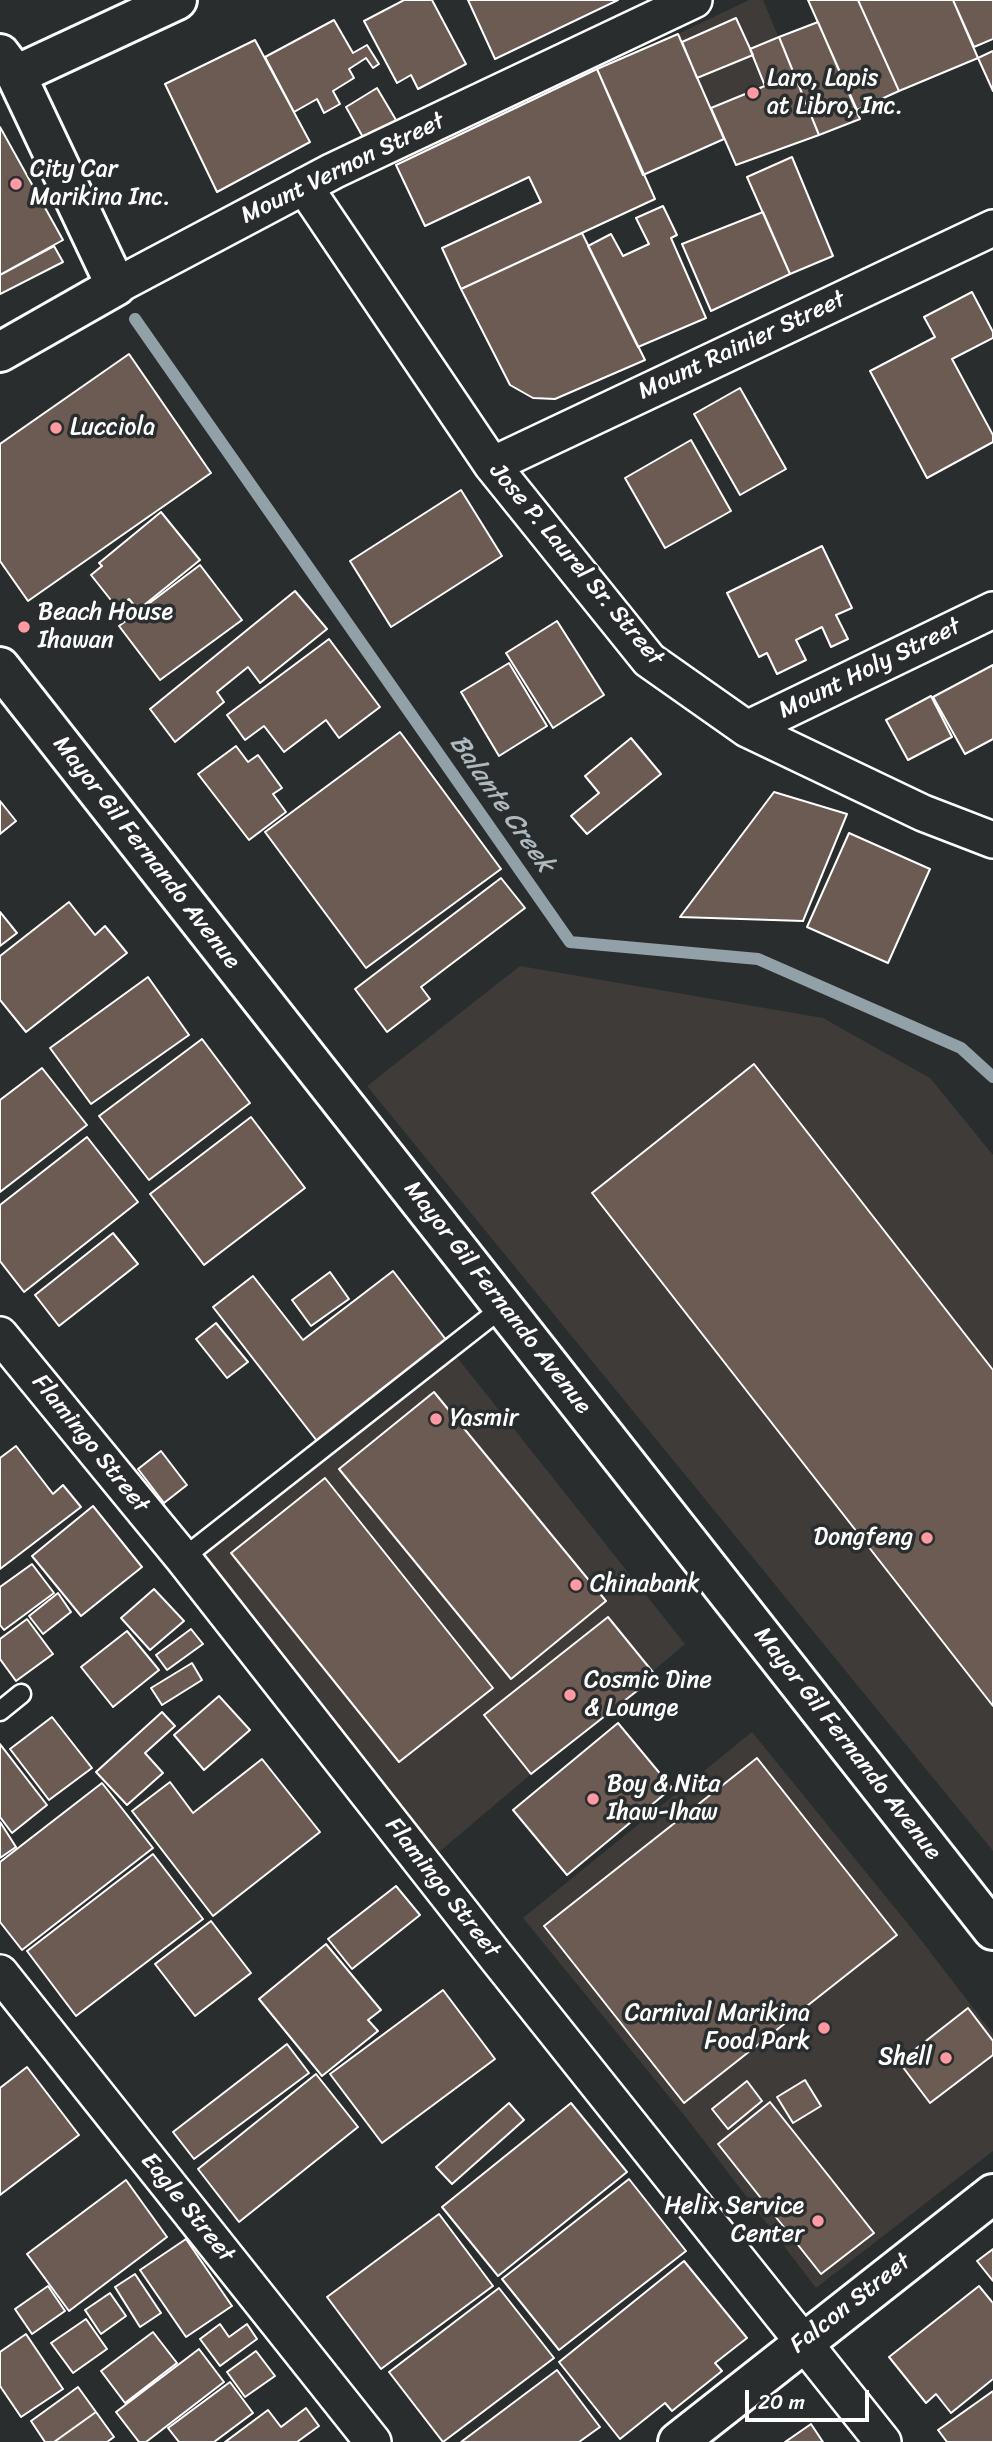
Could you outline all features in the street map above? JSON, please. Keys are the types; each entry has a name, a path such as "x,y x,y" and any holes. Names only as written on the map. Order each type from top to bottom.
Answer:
{"main road":[{"path":"117,286 8,65 177,0"},
{"name":"Mount Vernon Street","path":"0,352 117,286"},
{"name":"Mayor Gil Fernando Avenue","path":"0,667 993,1930"},
{"name":"Falcon Street","path":"678,2442 993,2194"}],"street":[{"name":"Mount Vernon Street","path":"117,286 304,186 694,0"},
{"name":"Jose P. Laurel Sr. Street","path":"304,186 492,465 649,660 747,729 923,813 993,840"},
{"name":"Mount Rainier Street","path":"492,465 993,228"},
{"name":"Mount Holy Street","path":"747,729 993,610"},
{"name":"Flamingo Street","path":"0,1335 183,1559 883,2442"},
{"name":"Eagle Street","path":"0,1973 373,2442"}],"lane":[{"path":"183,1559 503,1307"},
{"path":"0,1711 21,1695"}],"shaded area":[{"name":"Laro, Lapis at Libro, Inc.","path":"749,0 763,0 819,135 736,165 678,34"},
{"path":"520,966 823,1018 930,1078 993,1155 993,1851 367,1086"},
{"path":"456,1356 685,1644 439,1852 198,1555"},
{"path":"752,1732 921,1940 993,2034 993,2151 816,2288 688,2120 523,1918"}],"building":[{"path":"404,0 432,0 466,64 418,89 411,75 397,83 364,21"},
{"path":"468,0 618,0 495,59"},
{"path":"808,0 858,0 899,91 857,110"},
{"path":"858,0 953,0 978,58 899,91"},
{"path":"953,0 993,0 993,39 974,47"},
{"path":"736,18 753,55 697,78 682,42"},
{"path":"334,20 353,53 367,45 379,64 373,68 366,58 349,69 354,78 333,91 340,104 324,113 317,99 294,112 265,57"},
{"path":"818,22 860,119 819,135 779,37"},
{"path":"678,34 724,139 643,175 597,69"},
{"path":"779,37 794,74 765,86 750,49"},
{"path":"255,40 310,142 217,192 165,84"},
{"path":"993,51 993,91 978,58"},
{"path":"597,69 655,199 461,289 442,248 541,202 529,177 425,226 396,165"},
{"path":"794,74 819,135 736,165 711,108"},
{"path":"377,88 396,120 364,139 346,107"},
{"name":"City Car Marikina Inc.","path":"0,127 63,240 0,275"},
{"path":"792,157 833,256 790,274 747,177"},
{"path":"663,206 677,235 671,238 706,318 638,347 588,246 611,234 623,256 649,244 636,218"},
{"path":"763,212 790,274 711,311 682,244"},
{"path":"582,233 645,360 555,399 533,398 510,385 461,289"},
{"path":"54,246 63,262 0,294 0,275"},
{"path":"972,292 993,332 993,338 952,359 993,435 993,442 927,478 870,371 935,337 924,317"},
{"path":"129,354 211,473 28,601 0,561 0,444"},
{"path":"740,388 786,469 740,495 694,414"},
{"path":"691,440 731,511 665,548 625,478"},
{"path":"461,490 502,556 391,627 350,561"},
{"path":"161,512 200,560 138,610 129,599 118,609 91,575 102,566 99,563"},
{"path":"822,546 852,608 836,615 848,639 831,647 822,627 796,640 806,660 777,674 767,653 759,657 727,593"},
{"path":"200,565 242,620 160,680 119,626"},
{"path":"295,591 327,629 260,683 248,667 217,692 224,702 175,742 150,709"},
{"path":"557,621 604,695 553,728 506,653"},
{"path":"329,639 380,707 339,738 326,720 284,752 264,726 245,740 227,715"},
{"path":"509,663 547,726 499,756 461,692"},
{"path":"993,665 993,739 965,754 933,697"},
{"path":"931,696 952,737 908,760 886,720"},
{"path":"400,732 501,869 366,968 265,832"},
{"path":"631,738 661,774 587,834 571,816 599,793 585,776"},
{"path":"236,746 248,762 258,755 282,788 273,794 286,812 249,840 198,774"},
{"path":"774,792 847,814 803,921 680,917"},
{"path":"0,801 16,821 0,834"},
{"path":"849,833 930,869 888,963 807,927"},
{"path":"501,878 525,908 421,987 430,999 387,1032 355,989"},
{"path":"69,902 95,935 105,926 127,953 26,1032 0,1000 0,956"},
{"path":"0,912 17,933 0,946"},
{"path":"148,977 189,1035 91,1104 50,1048"},
{"path":"202,1039 250,1103 149,1180 99,1116"},
{"name":"Dongfeng","path":"754,1064 993,1370 993,1706 592,1193"},
{"path":"42,1068 87,1125 0,1192 0,1100"},
{"path":"251,1117 305,1188 204,1265 150,1194"},
{"path":"87,1137 138,1202 24,1292 0,1261 0,1205"},
{"path":"113,1233 138,1264 59,1326 35,1295"},
{"path":"393,1271 447,1341 317,1441 213,1307 253,1276 303,1340"},
{"path":"330,1272 349,1299 311,1326 292,1300"},
{"path":"216,1323 248,1362 227,1378 196,1339"},
{"path":"434,1392 606,1601 511,1679 339,1469"},
{"path":"16,1446 53,1494 63,1485 81,1507 0,1569 0,1458"},
{"path":"161,1451 187,1485 164,1503 138,1469"},
{"path":"325,1478 493,1688 399,1762 231,1553"},
{"path":"93,1506 142,1567 81,1616 32,1556"},
{"path":"32,1564 54,1593 4,1630 0,1625 0,1587"},
{"path":"154,1589 184,1621 150,1650 121,1618"},
{"path":"58,1593 71,1612 43,1634 29,1616"},
{"name":"Cosmic Dine & Lounge","path":"608,1617 656,1676 531,1774 484,1715"},
{"path":"27,1619 53,1654 16,1681 0,1659 0,1639"},
{"path":"191,1629 203,1644 167,1670 156,1655"},
{"path":"127,1631 159,1670 113,1707 81,1667"},
{"path":"192,1663 202,1680 162,1705 151,1688"},
{"path":"219,1696 250,1730 204,1770 174,1735"},
{"path":"162,1712 175,1726 145,1753 163,1773 127,1805 96,1772"},
{"path":"52,1717 92,1768 49,1800 10,1749"},
{"name":"Boy & Nita Ihaw-Ihaw","path":"618,1723 672,1788 567,1875 513,1810"},
{"path":"0,1744 47,1805 12,1833 0,1817"},
{"path":"757,1758 897,1935 684,2103 544,1926"},
{"path":"262,1759 320,1832 213,1916 132,1811 170,1782 193,1813"},
{"path":"102,1783 153,1848 22,1950 0,1922 0,1862"},
{"path":"0,1822 16,1847 0,1858"},
{"path":"153,1854 203,1919 76,2016 27,1951"},
{"path":"396,1886 420,1915 352,1969 328,1939"},
{"path":"211,1921 251,1973 195,2016 155,1964"},
{"path":"326,1944 381,2010 368,2020 378,2031 322,2076 259,1999"},
{"path":"443,1990 495,2059 382,2143 330,2074"},
{"name":"Shell","path":"968,2008 993,2041 993,2055 930,2103 899,2062"},
{"path":"287,2044 309,2073 194,2159 173,2132"},
{"path":"27,2067 79,2135 0,2195 0,2088"},
{"path":"316,2074 358,2127 239,2222 198,2169"},
{"path":"805,2080 821,2106 793,2123 777,2097"},
{"path":"747,2081 762,2101 728,2129 712,2109"},
{"path":"770,2102 874,2233 821,2274 718,2144"},
{"path":"509,2103 524,2120 452,2184 436,2167"},
{"path":"571,2103 627,2172 498,2276 442,2207"},
{"path":"629,2179 686,2251 559,2350 502,2279"},
{"path":"126,2180 167,2237 69,2311 27,2254"},
{"path":"439,2214 493,2286 381,2369 327,2297"},
{"path":"186,2239 232,2306 186,2337 140,2270"},
{"path":"993,2249 993,2281 977,2261"},
{"path":"684,2261 747,2338 715,2363 722,2371 672,2411 665,2403 620,2439 559,2362"},
{"path":"135,2274 161,2313 140,2327 115,2287"},
{"path":"48,2286 65,2311 32,2334 15,2309"},
{"path":"979,2286 993,2303 993,2379 951,2413 936,2394 926,2403 889,2357"},
{"path":"499,2288 554,2358 443,2442 389,2372"},
{"path":"110,2293 126,2316 101,2334 85,2310"},
{"path":"86,2319 107,2349 73,2373 51,2343"},
{"path":"220,2324 229,2337 247,2324 257,2339 220,2366 200,2339"},
{"path":"153,2332 177,2363 125,2403 101,2371"},
{"path":"26,2334 63,2389 21,2417 0,2386 0,2352"},
{"path":"199,2349 224,2382 146,2442 139,2442 116,2412"},
{"path":"256,2351 275,2376 245,2397 227,2372"},
{"path":"557,2370 600,2427 579,2442 461,2442"},
{"path":"230,2382 253,2413 214,2442 179,2442 168,2428"},
{"path":"78,2387 96,2412 54,2442 45,2442 31,2421"},
{"path":"993,2391 993,2442 947,2442 938,2430"},
{"path":"306,2408 319,2426 297,2442 225,2442 268,2410 281,2427"},
{"path":"96,2412 114,2437 107,2442 54,2442"},
{"path":"811,2424 823,2442 785,2442"}],"waterway":[{"name":"Balante Creek","path":"135,319 570,942 758,959 961,1048 993,1077"}],"place":[{"name":"Laro, Lapis at Libro, Inc.","path":"753,93"},
{"name":"City Car Marikina Inc.","path":"16,184"},
{"name":"Lucciola","path":"56,428"},
{"name":"Beach House Ihawan","path":"24,627"},
{"name":"Yasmir","path":"436,1419"},
{"name":"Dongfeng","path":"927,1538"},
{"name":"Chinabank","path":"576,1585"},
{"name":"Cosmic Dine & Lounge","path":"570,1695"},
{"name":"Boy & Nita Ihaw-Ihaw","path":"593,1799"},
{"name":"Carnival Marikina Food Park","path":"824,2028"},
{"name":"Shell","path":"946,2058"},
{"name":"Helix Service Center","path":"818,2221"}]}
